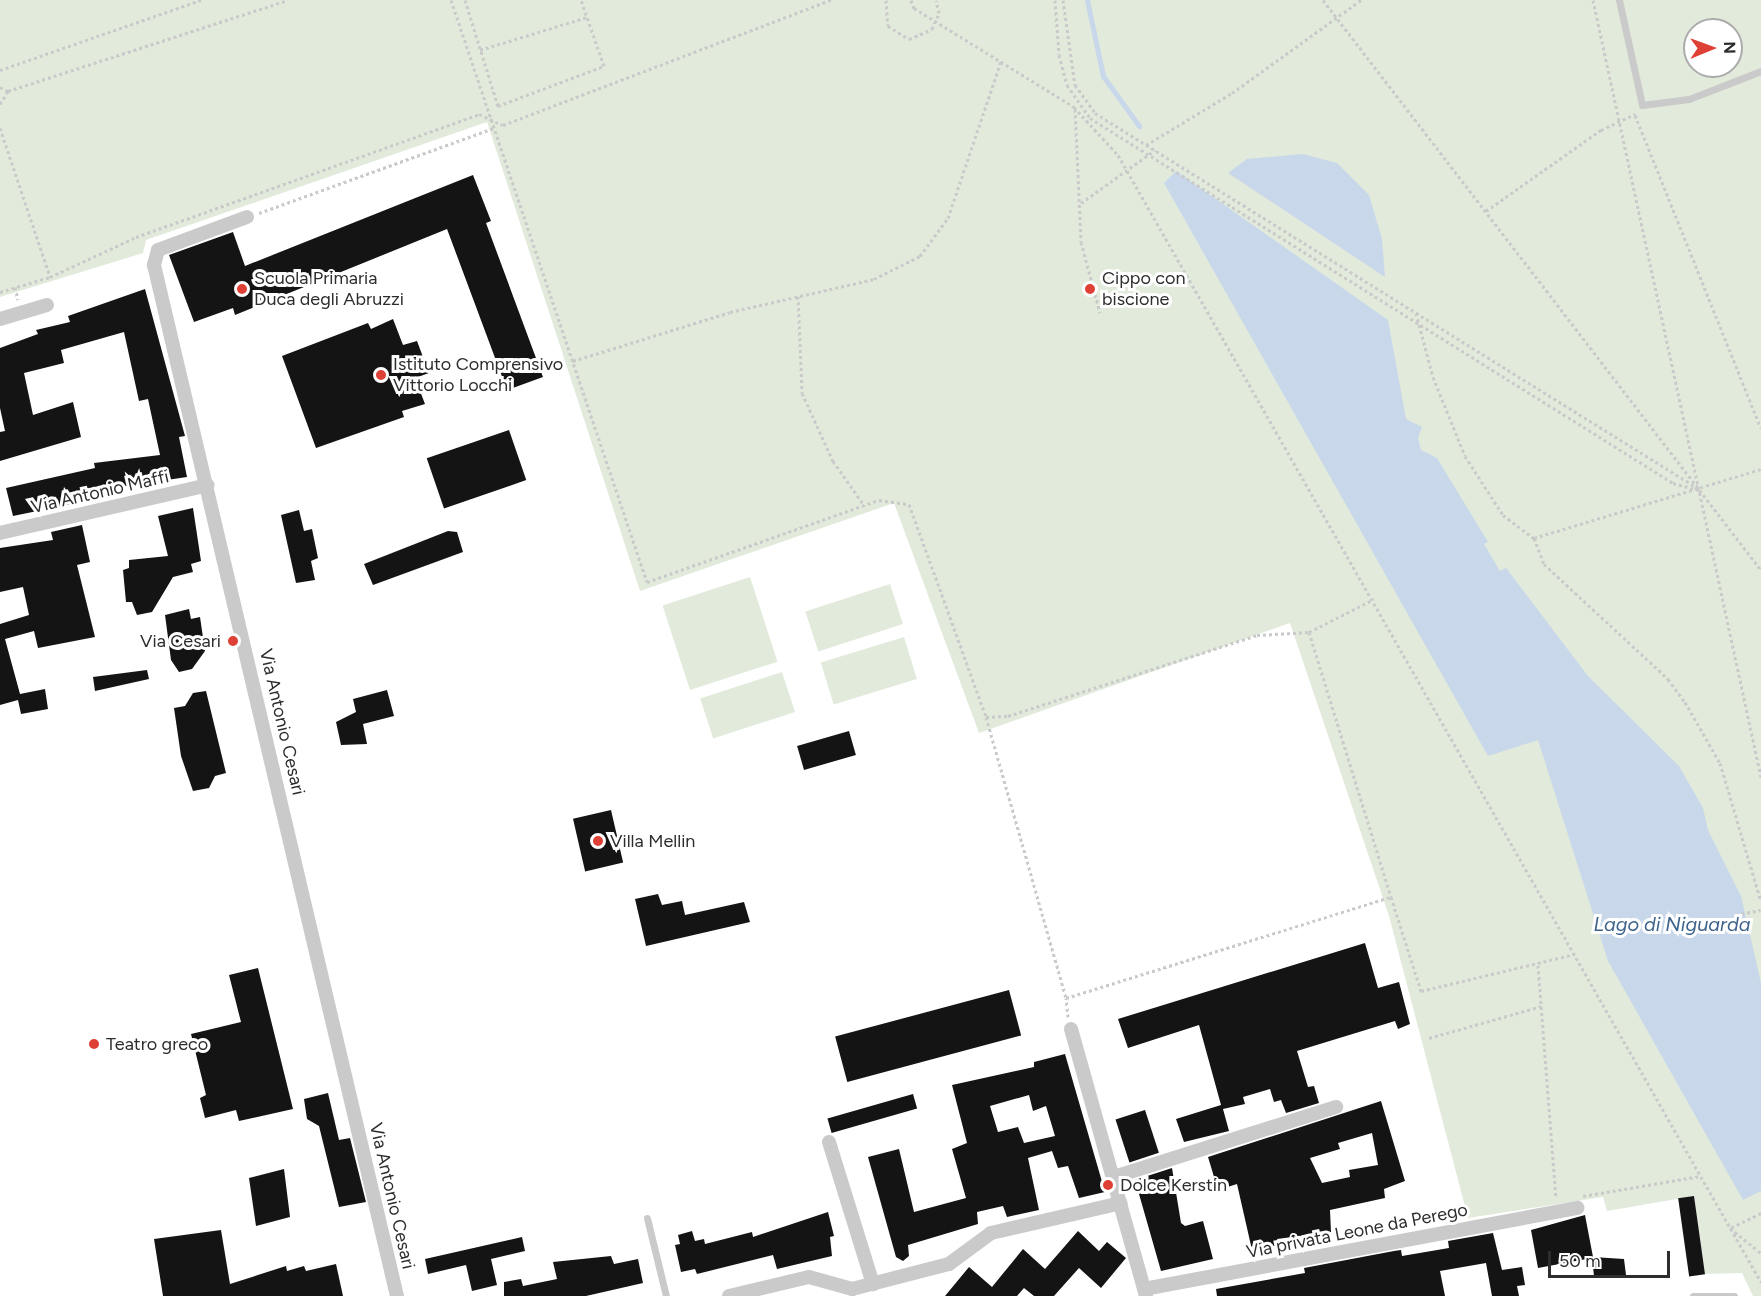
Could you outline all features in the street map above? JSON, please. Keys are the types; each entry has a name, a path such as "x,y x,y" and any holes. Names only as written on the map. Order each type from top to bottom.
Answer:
{"street":[{"name":"Via Antonio Cesari","path":"247,217 159,250 154,265 208,485 397,1296"},
{"path":"0,319 47,305"},
{"name":"Via Antonio Maffi","path":"0,533 208,485"},
{"path":"1071,1029 1145,1293"},
{"path":"1114,1177 1336,1107"},
{"path":"829,1142 871,1288"},
{"name":"Via privata Leone da Perego","path":"1145,1293 1576,1202"},
{"path":"729,1296 809,1277 852,1289 871,1288 949,1264 992,1233 1121,1203"}],"lane":[{"path":"1619,0 1642,105 1689,99 1761,70"},
{"path":"647,1218 666,1296"},
{"path":"1693,1296 1734,1296"}],"path":[{"path":"0,70 201,0"},
{"path":"0,104 8,91 288,0"},
{"path":"451,0 496,127 647,582 879,500 909,504 986,717 1066,998 1071,1029"},
{"path":"465,0 498,106 604,66 581,0"},
{"path":"247,217 503,125 831,0"},
{"path":"886,0 884,18 901,37 926,35 937,22 936,0"},
{"path":"911,0 914,8 1074,107 1089,119 1151,154 1673,483 1700,490"},
{"path":"1054,0 1059,55 1067,85 1126,171 1374,599 1761,1282"},
{"path":"1063,0 1075,85 1095,113 1700,490"},
{"path":"1323,0 1761,570"},
{"path":"1146,145 1232,93 1361,0"},
{"path":"1593,0 1761,777"},
{"path":"480,50 587,17"},
{"path":"573,361 666,330 902,268 934,241 962,183 1001,62"},
{"path":"0,87 8,91"},
{"path":"1074,107 1081,242 1100,313"},
{"path":"1089,119 1095,113"},
{"path":"0,292 50,277 136,237 479,114 503,125"},
{"path":"1486,211 1619,122 1635,115 1761,428"},
{"path":"0,128 50,277"},
{"path":"1080,204 1155,150"},
{"path":"798,296 802,393 833,462 864,505"},
{"path":"1416,313 1416,321 1432,377 1465,456 1503,515 1534,538 1544,564 1668,679 1685,702 1720,763 1761,901"},
{"path":"1534,538 1700,490 1761,469"},
{"path":"986,717 1008,716 1257,635 1309,632 1374,599"},
{"path":"1309,632 1421,991 1575,954"},
{"path":"1066,998 1391,897"},
{"path":"1735,915 1761,910"},
{"path":"1538,964 1556,1200 1565,1199"},
{"path":"1429,1038 1542,1006"},
{"path":"1576,1202 1700,1176"},
{"path":"1730,1228 1761,1213"},
{"path":"1730,1228 1761,1253"}],"green space":[{"path":"0,0 1761,0 1761,1296 1753,1296 1742,1273 1705,1274 1694,1196 1607,1211 1603,1197 1468,1218 1389,916 1290,623 979,733 894,503 640,591 487,122 146,240 143,253 0,297"},
{"path":"750,577 778,662 690,690 663,605"},
{"path":"890,584 903,624 818,651 805,612"},
{"path":"904,637 917,679 834,705 821,662"},
{"path":"782,672 795,712 713,739 700,699"}],"water":[{"path":"1303,154 1337,163 1369,195 1382,239 1385,277 1228,173 1247,159"},
{"name":"Lago di Niguarda","path":"1176,171 1388,320 1406,419 1422,427 1418,438 1421,450 1437,458 1488,542 1484,544 1500,571 1506,568 1588,676 1679,766 1703,808 1708,830 1741,896 1761,983 1761,1191 1743,1200 1608,961 1538,740 1488,756 1164,183"}],"building":[{"name":"Scuola Primaria Duca degli Abruzzi","path":"473,175 491,221 486,223 543,377 507,390 447,229 235,315 233,308 194,322 169,255 233,232 245,266"},
{"path":"145,289 185,436 179,437 187,477 119,487 120,494 13,516 6,488 95,468 94,463 160,455 148,399 139,401 124,332 61,350 64,363 24,373 33,415 73,402 81,437 0,461 0,432 5,431 0,408 0,348 38,334 36,330 70,322 68,316"},
{"path":"393,319 403,345 417,341 429,373 415,378 425,404 402,411 404,417 316,448 282,356 368,323 371,329"},
{"path":"509,430 526,480 444,508 427,458"},
{"path":"193,508 201,561 191,564 193,572 173,577 152,612 137,615 132,602 126,602 123,570 129,568 129,560 168,556 158,516"},
{"path":"299,510 304,531 312,529 318,558 311,561 315,580 296,583 281,515"},
{"path":"82,525 90,562 77,565 95,637 38,648 34,631 5,639 20,694 45,689 48,709 21,714 18,700 0,705 0,624 29,615 23,587 0,592 0,548 53,540 51,532"},
{"path":"448,531 457,532 463,552 373,585 364,564"},
{"path":"189,609 191,619 200,617 205,651 192,669 179,672 171,660 165,615"},
{"path":"147,670 149,679 95,691 93,677"},
{"path":"387,690 394,716 363,724 367,744 341,745 336,722 356,712 353,699"},
{"path":"206,691 226,773 215,776 209,788 193,791 181,756 174,708 185,706 193,693"},
{"path":"849,731 856,755 804,770 797,746"},
{"name":"Villa Mellin","path":"611,810 623,863 585,871 573,819"},
{"path":"658,894 662,905 682,901 685,915 744,902 750,922 646,946 635,899"},
{"path":"1365,943 1378,988 1399,982 1410,1024 1398,1029 1395,1021 1297,1051 1308,1087 1314,1086 1319,1103 1286,1113 1281,1100 1274,1102 1270,1089 1243,1097 1245,1104 1223,1109 1229,1131 1184,1142 1176,1119 1221,1105 1199,1025 1128,1048 1118,1019"},
{"path":"258,968 293,1109 239,1121 236,1110 205,1118 200,1098 206,1095 191,1034 241,1022 229,975"},
{"path":"1009,990 1021,1035 847,1082 835,1037"},
{"path":"1065,1054 1105,1192 1079,1198 1068,1166 1058,1168 1052,1151 1028,1158 1039,1210 1007,1217 1003,1206 977,1212 978,1224 908,1245 909,1256 903,1261 896,1257 868,1157 899,1149 914,1212 966,1198 952,1149 967,1143 952,1085 1034,1067 1034,1062","holes":["1029,1095 1033,1111 1046,1106 1055,1136 1024,1143 1018,1127 998,1132 990,1106"]},
{"path":"328,1093 339,1140 350,1138 366,1202 339,1207 319,1126 307,1119 304,1099"},
{"path":"913,1094 917,1108 832,1133 827,1119"},
{"path":"1381,1101 1405,1181 1384,1189 1385,1198 1330,1210 1331,1232 1277,1239 1279,1245 1252,1250 1237,1184 1218,1190 1208,1157","holes":["1372,1133 1378,1165 1349,1170 1350,1177 1322,1183 1310,1158 1340,1149 1338,1143"]},
{"path":"1145,1110 1159,1153 1129,1162 1116,1120"},
{"path":"1172,1168 1181,1223 1185,1226 1203,1221 1213,1259 1161,1271 1135,1180"},
{"path":"284,1169 290,1217 256,1226 249,1178"},
{"path":"1694,1196 1705,1274 1689,1276 1678,1198"},
{"path":"828,1212 834,1236 830,1237 832,1256 777,1269 773,1255 697,1274 695,1269 681,1272 675,1245 680,1244 678,1235 692,1231 695,1241 704,1239 705,1244 752,1232 753,1237"},
{"path":"1585,1215 1593,1257 1624,1259 1626,1275 1594,1276 1592,1258 1538,1268 1531,1230"},
{"path":"221,1230 230,1284 286,1266 287,1271 304,1266 306,1271 336,1264 343,1296 163,1296 154,1239"},
{"path":"1078,1231 1099,1251 1107,1242 1126,1258 1101,1288 1079,1268 1054,1296 1034,1296 1024,1288 1017,1296 945,1296 969,1267 992,1287 1023,1249 1045,1269"},
{"path":"1493,1233 1502,1270 1522,1267 1525,1285 1517,1286 1519,1296 1492,1296 1486,1263 1440,1271 1445,1296 1217,1296 1216,1289 1305,1273 1304,1268 1401,1250 1402,1256 1449,1248 1448,1241"},
{"path":"522,1237 525,1251 491,1259 497,1285 472,1291 466,1265 428,1274 425,1259"},
{"path":"611,1256 614,1264 638,1259 643,1283 586,1296 504,1296 504,1282 521,1279 523,1286 557,1279 553,1262"}],"waterway":[{"path":"1087,0 1103,76 1139,126"}],"place":[{"name":"Scuola Primaria Duca degli Abruzzi","path":"242,289"},
{"name":"Cippo con biscione","path":"1090,289"},
{"name":"Istituto Comprensivo Vittorio Locchi","path":"381,375"},
{"name":"Via Cesari","path":"233,641"},
{"name":"Villa Mellin","path":"598,841"},
{"name":"Teatro greco","path":"94,1044"},
{"name":"Dolce Kerstin","path":"1108,1185"}]}
